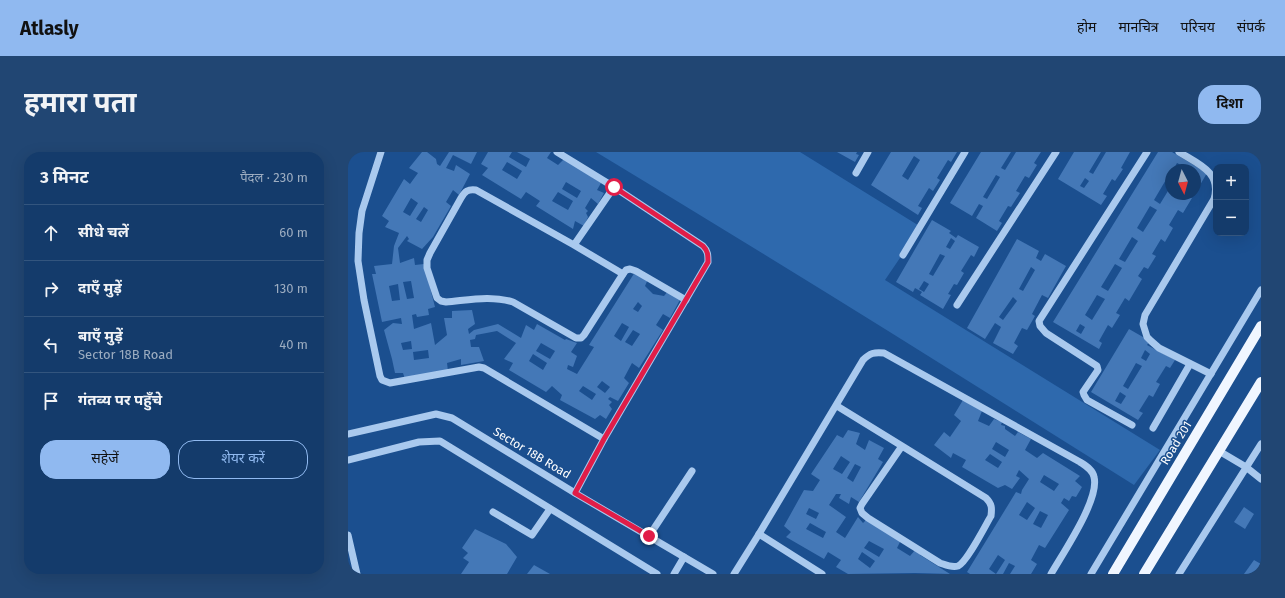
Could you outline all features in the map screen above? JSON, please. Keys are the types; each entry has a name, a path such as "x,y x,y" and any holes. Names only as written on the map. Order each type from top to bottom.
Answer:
{"main road":[{"name":"Road 201","path":"1113,574 1261,326"},
{"path":"1144,574 1261,382"}],"street":[{"path":"381,152 362,211 359,233 358,260 366,307 382,380 390,383 479,367 484,368 604,439"},
{"path":"557,152 614,187 703,246 708,255 708,262 604,439 575,493"},
{"path":"856,172 868,152"},
{"path":"903,255 965,152"},
{"path":"957,305 1056,152"},
{"path":"1132,425 1087,400 1083,392 1098,370 1097,366 1046,333 1040,326 1039,321 1147,152"},
{"path":"1179,152 1206,168 1213,177 1216,193 1214,199 1145,315 1143,324 1147,337 1159,348 1211,374"},
{"path":"574,245 614,187"},
{"path":"623,274 476,190 470,189 465,192 461,198 427,260 427,268 437,298 441,302 490,298 504,299 513,302 576,338 581,338 584,335 626,270 630,269 636,271 686,300"},
{"path":"1091,574 1261,290"},
{"path":"734,574 837,406 863,360 869,354 876,352 884,354 1080,462 1090,469 1095,478 1094,494 1091,503 1051,574"},
{"path":"1153,428 1190,364"},
{"path":"837,406 902,446 986,498 991,502 991,516 965,560 959,565 951,567 940,563 862,513 860,508 862,504 902,446"},
{"name":"Sector 18B Road","path":"348,434 436,414 452,418 575,493 713,574"},
{"path":"348,460 419,442 440,441 657,574"},
{"path":"1179,574 1261,444"},
{"path":"1219,451 1261,478"},
{"path":"649,536 692,471"},
{"path":"492,512 532,535 550,509"},
{"path":"759,534 822,574"},
{"path":"348,535 357,574"},
{"path":"674,574 684,557"}],"shaded area":[{"path":"596,152 800,152 921,227 885,280 1160,450 1134,485 866,317"}],"building":[{"path":"422,152 427,152 436,159 437,164 440,166 449,152 477,152 471,164 453,155 446,168 454,171 456,165 470,174 459,195 453,190 446,202 451,206 433,237 422,249 407,241 409,239 407,236 398,248 400,263 414,258 415,265 424,264 435,307 428,309 429,315 417,317 416,314 412,315 414,329 431,323 435,345 447,335 444,318 452,318 452,311 472,310 475,324 468,329 469,334 474,330 498,324 521,338 526,325 534,330 537,324 565,340 566,339 577,343 571,352 577,356 573,367 568,365 567,369 577,374 594,347 589,345 635,272 648,279 645,286 653,294 664,296 668,291 681,298 670,318 663,314 656,325 663,330 639,368 632,363 624,378 629,383 618,401 610,397 608,399 612,402 609,405 612,409 606,419 600,415 595,419 560,400 562,395 552,386 546,392 509,370 513,363 504,359 516,343 497,331 476,335 475,339 470,340 471,347 479,347 484,361 461,365 461,359 447,363 448,371 405,379 403,373 395,373 384,330 393,323 402,324 401,318 382,322 372,274 376,274 374,266 392,264 394,246 399,233 385,227 389,221 382,216 404,179 410,184 418,173 409,168","holes":["411,198 418,203 410,216 403,212","424,207 428,210 421,222 416,219","411,281 414,298 407,299 403,282","398,284 400,300 392,301 389,286","638,302 642,306 638,312 633,309","622,323 629,327 621,341 614,336","633,330 640,334 632,346 625,342","411,341 412,349 403,350 401,343","541,343 555,351 550,359 536,351","428,350 429,358 414,360 413,352","533,354 547,363 543,370 529,361","602,381 610,387 605,393 597,387","583,386 596,394 592,400 579,391"]},
{"path":"488,152 512,152 509,157 526,167 530,159 517,152 551,152 547,158 558,165 564,159 601,183 597,190 604,193 598,204 591,198 585,208 588,211 586,213 588,217 584,226 575,221 573,229 536,206 540,201 526,192 521,199 482,175 488,168 481,164","holes":["507,162 522,171 517,179 502,170","566,182 581,191 577,198 562,189","558,192 573,201 568,210 552,201"]},
{"path":"837,152 857,152 856,154 859,155 855,162"},
{"path":"891,152 957,152 951,162 948,160 937,178 940,180 933,191 929,188 918,206 922,208 918,215 871,185","holes":["914,156 920,160 908,180 902,176"]},
{"path":"981,152 1011,152 1001,168 1005,170 1016,152 1041,152 1034,163 1037,165 1029,178 1025,176 1016,191 1020,193 1011,207 1008,206 999,221 1002,223 997,231 976,218 983,206 979,204 972,216 950,203","holes":["996,175 1000,177 987,199 983,197"]},
{"path":"1074,152 1101,152 1089,172 1093,174 1106,152 1130,152 1121,168 1123,169 1115,181 1112,179 1103,194 1107,196 1101,205 1058,179","holes":["1085,178 1089,181 1084,188 1080,186"]},
{"path":"1158,152 1172,152 1192,164 1165,164 1165,181 1154,200 1160,204 1165,196 1165,200 1191,200 1183,213 1178,210 1169,225 1173,228 1165,242 1161,239 1152,254 1156,256 1148,269 1144,267 1138,276 1142,279 1129,301 1125,298 1116,313 1120,315 1112,328 1108,325 1099,341 1102,343 1099,349 1053,322","holes":["1150,206 1157,210 1143,232 1137,228","1132,237 1138,241 1125,262 1119,259","1115,264 1122,268 1108,291 1101,287","1097,295 1105,299 1092,320 1085,315","1080,324 1085,327 1081,334 1076,331"]},
{"path":"1201,169 1207,173 1201,183"},
{"path":"932,220 951,231 949,233 956,238 958,235 979,247 974,257 971,255 961,271 964,273 957,285 954,284 948,294 951,295 943,309 920,295 922,292 915,288 913,292 896,282","holes":["951,238 955,241 950,249 946,247","940,254 945,256 933,276 929,274","924,281 929,284 924,292 919,289"]},
{"path":"1017,239 1039,251 1036,258 1041,261 1045,254 1066,266 1048,298 1042,295 1032,314 1035,316 1027,330 1022,328 1014,343 1018,346 1013,354 993,343 1001,327 995,323 985,339 967,328","holes":["1031,267 1035,270 1023,291 1019,289","1013,297 1017,301 1003,320 999,317"]},
{"path":"1129,329 1150,341 1147,345 1175,360 1170,368 1166,366 1156,382 1160,384 1153,397 1149,395 1139,411 1143,413 1138,420 1091,392","holes":["1145,350 1150,354 1146,361 1141,358","1136,363 1142,366 1128,389 1123,386","1120,392 1126,396 1121,404 1115,401"]},
{"path":"963,400 982,411 978,421 989,426 994,419 1002,422 1001,425 1005,426 1005,429 1015,436 1018,432 1031,439 1025,450 1037,458 1043,453 1080,476 1075,481 1082,487 1076,497 1072,496 1069,501 1064,498 1061,503 1069,510 1045,548 1039,545 1031,560 1037,564 1031,574 1010,574 1015,566 1009,563 1003,574 996,574 970,574 967,572 1016,492 1021,494 1029,479 1019,470 1016,476 1020,478 1012,489 1005,485 998,488 962,467 966,460 953,453 951,458 934,445 944,432 950,437 961,421 954,415","holes":["996,442 1009,450 1005,457 992,449","990,454 1002,462 998,468 985,460","1044,475 1059,484 1054,491 1040,482","1027,502 1035,508 1027,520 1019,515","1040,511 1048,515 1041,528 1033,524","998,555 1005,560 996,574 989,569"]},
{"path":"848,430 860,433 856,444 865,450 869,440 884,448 878,459 883,462 859,502 851,497 849,504 839,498 841,494 836,494 829,505 846,517 836,532 845,538 858,517 863,523 866,520 901,540 897,548 910,556 916,549 921,553 920,555 950,574 848,574 836,567 841,560 828,552 824,559 786,537 791,532 784,526 804,490 813,491 820,480 811,474 837,435 843,438","holes":["841,456 850,462 842,474 833,469","855,464 861,467 853,482 847,478","809,508 819,513 816,519 806,514","810,523 826,532 823,538 806,529","869,541 884,549 879,557 864,548","862,552 875,561 870,568 858,559"]},
{"path":"1244,507 1254,514 1245,529 1234,522"},
{"path":"475,529 506,544 517,557 507,574 461,574 469,562 463,558 468,553 462,548"},
{"path":"1254,560 1261,564 1260,574 1244,574"},
{"path":"534,565 550,574 527,574"}],"route":[{"path":"614,187 703,246 708,255 708,262 604,439 575,493 649,536"}]}
